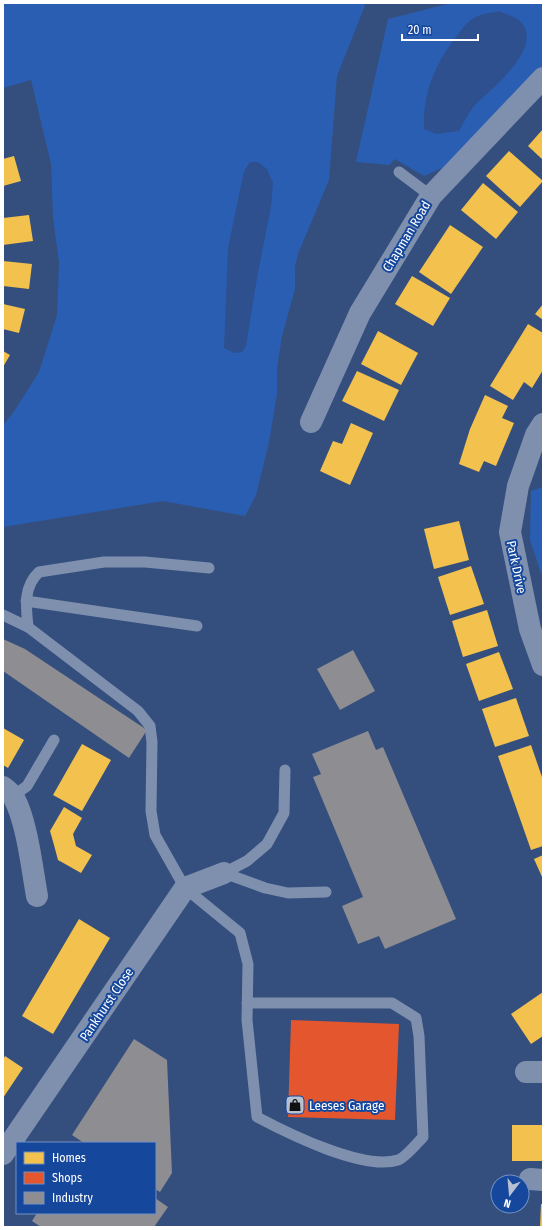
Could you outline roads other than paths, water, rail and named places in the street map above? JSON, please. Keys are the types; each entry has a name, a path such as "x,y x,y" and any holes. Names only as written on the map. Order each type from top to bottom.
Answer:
{"street":[{"name":"Chapman Road","path":"311,422 360,312 431,196 543,78"},
{"name":"Park Drive","path":"543,424 536,435 518,486 510,532 530,630 543,665"},
{"path":"8,792 18,807 28,848 37,896"},
{"path":"185,888 224,873"},
{"name":"Pankhurst Close","path":"3,1154 10,1128 185,888"}],"lane":[{"path":"399,172 431,196"},
{"path":"28,627 26,601 29,584 39,572 104,562 145,562 208,568"},
{"path":"26,601 197,626"},
{"path":"3,615 28,627 138,711 150,726 152,742 152,811 155,835 185,888 240,933 248,964 247,1003 247,1020 257,1117 299,1139 372,1162 400,1160 423,1137 419,1036 416,1018 392,1003 247,1003"},
{"path":"8,792 27,786 54,740"},
{"path":"224,873 247,861 267,844 284,813 285,770"},
{"path":"224,873 265,888 288,892 326,892"}],"place":[{"name":"Leeses Garage","path":"295,1105"}]}
